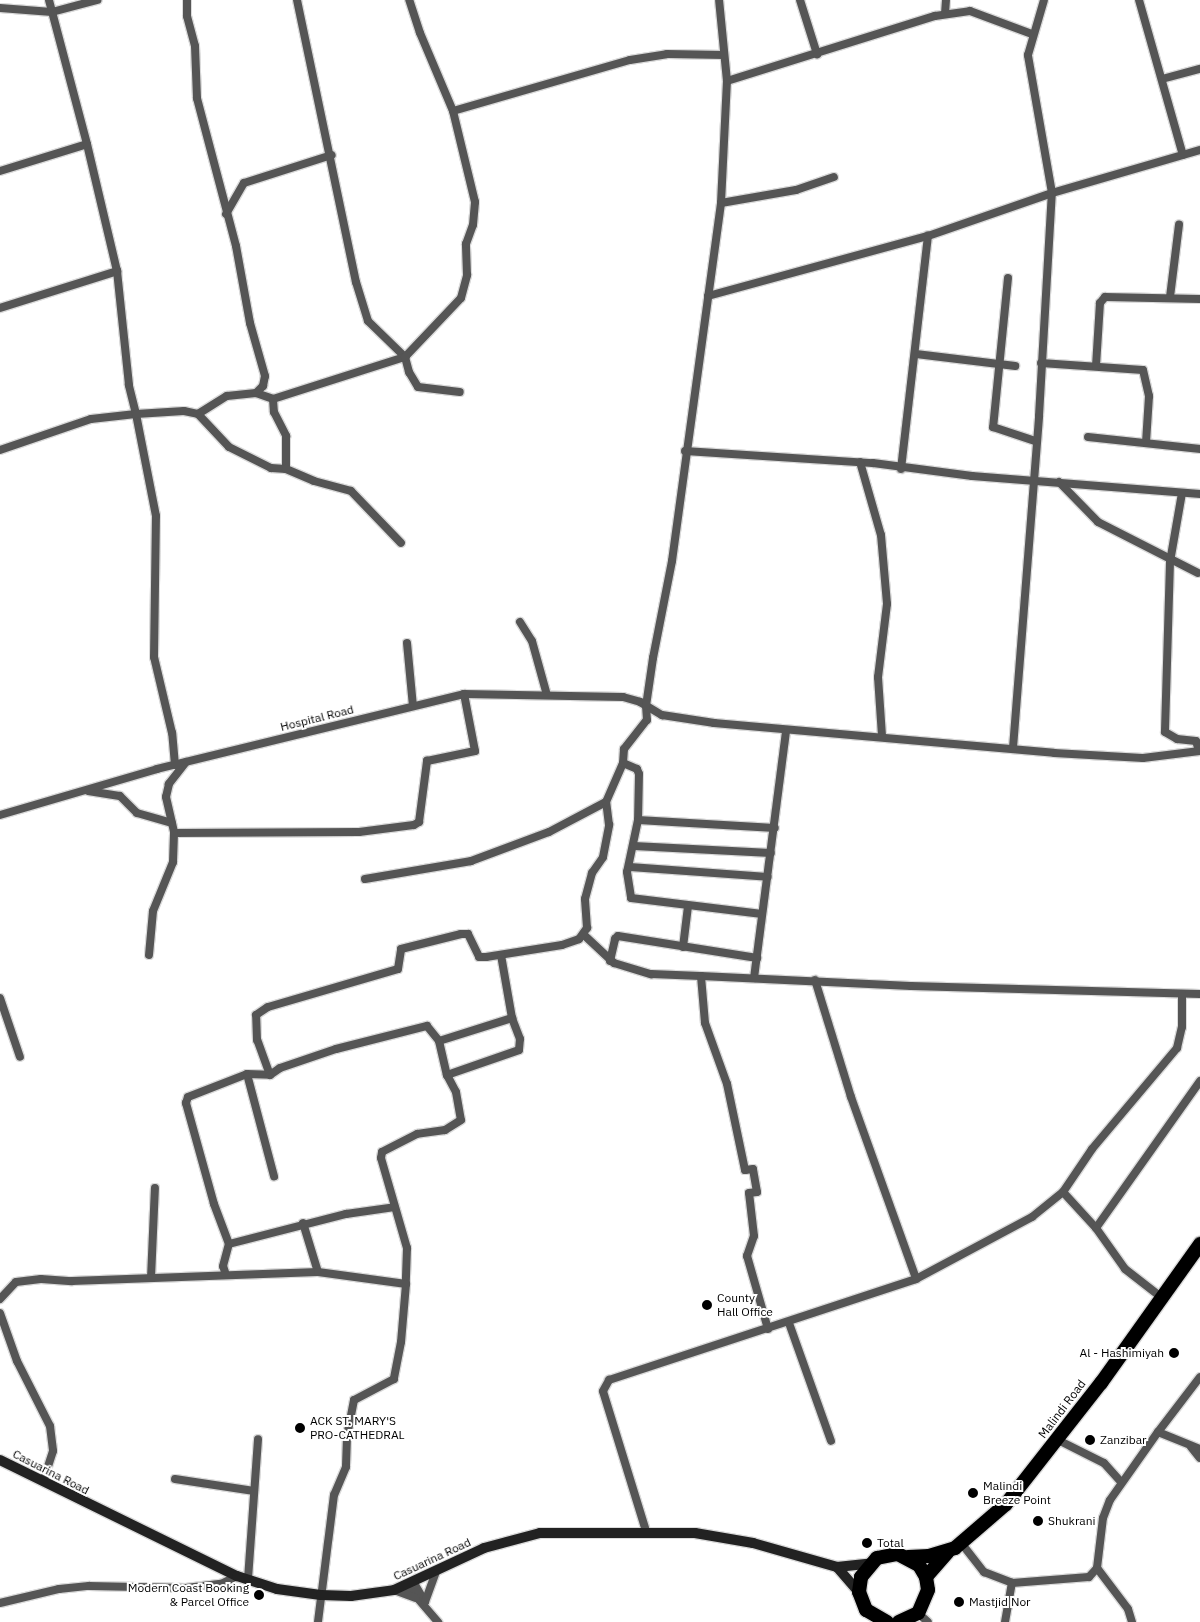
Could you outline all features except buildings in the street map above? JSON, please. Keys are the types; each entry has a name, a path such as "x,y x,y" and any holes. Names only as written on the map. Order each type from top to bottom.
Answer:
{"highway":[{"name":"Malindi Road","path":"926,1577 948,1552 962,1544 1006,1504 1058,1440 1200,1244"},
{"name":"Malindi Road","path":"868,1564 887,1554 908,1557 948,1552"},
{"path":"908,1557 919,1565 926,1577 926,1596 914,1619"},
{"path":"868,1564 861,1577 859,1592 861,1601 874,1619 887,1622"}],"street":[{"path":"49,0 87,144 117,272 129,385 156,516 154,657 172,733 175,764"},
{"path":"0,8 52,12 97,0"},
{"path":"187,0 187,16 195,46 197,98 265,376 262,386 256,392"},
{"path":"297,0 332,155 356,282 368,321 405,357 409,372 418,387 460,392"},
{"path":"198,414 227,396 256,392 274,399 405,357 461,298 467,275 466,244 473,226 475,202 453,111 409,0"},
{"path":"584,935 588,919 585,900 592,873 603,857 609,824 606,802 623,763 624,749 629,740 638,735 647,720 646,706 672,561 685,452 721,202 727,82 719,0"},
{"path":"800,0 817,54"},
{"path":"946,0 946,14"},
{"path":"1012,748 1018,701 1052,193 1028,55 1032,34 1044,0"},
{"path":"1139,0 1183,155"},
{"path":"727,82 946,14 970,11 1032,34"},
{"path":"453,111 630,60 667,54 724,55"},
{"path":"1162,79 1200,69"},
{"path":"0,170 87,144"},
{"path":"708,296 928,236 1052,193 1200,150"},
{"path":"226,214 244,183 332,155"},
{"path":"721,202 796,190 834,177"},
{"path":"1170,297 1179,225"},
{"path":"902,469 928,236"},
{"path":"0,308 117,272"},
{"path":"1008,278 993,427 1035,441"},
{"path":"1096,366 1100,304 1105,297 1200,299"},
{"path":"916,354 1000,362 1015,366"},
{"path":"1041,363 1143,370 1149,396 1146,442"},
{"path":"274,399 274,412 286,436 286,469"},
{"path":"0,450 91,419 184,411 198,414 229,447 271,468 286,469 314,481 351,491 401,543"},
{"path":"1088,438 1200,448"},
{"path":"685,452 860,462 902,469 1200,494"},
{"path":"860,462 880,535 887,604 878,677 882,736"},
{"path":"1059,482 1098,522 1138,545 1160,552 1170,562 1198,573"},
{"path":"1182,493 1170,562 1165,732 1177,739 1196,741 1200,751"},
{"path":"520,622 532,642 547,695"},
{"path":"407,642 412,706"},
{"path":"174,833 359,832 414,825 418,822 427,761 474,751 464,694"},
{"name":"Hospital Road","path":"0,815 175,764 464,694 623,698 646,706 662,715 786,732 882,736 1144,758 1200,751"},
{"path":"754,978 786,732"},
{"path":"149,955 153,911 173,862 174,833 166,797 169,784 186,762"},
{"path":"623,763 638,772 638,820 630,868 627,872 631,898 762,914"},
{"path":"86,790 120,796 138,813 172,822"},
{"path":"365,880 471,861 549,832 606,802"},
{"path":"638,820 774,828"},
{"path":"634,846 771,853"},
{"path":"630,868 768,877"},
{"path":"684,947 688,906"},
{"path":"270,1075 257,1040 256,1015 268,1007 398,968 401,963 400,950 461,934 468,934 479,957 562,945 584,935"},
{"path":"584,935 610,961 651,974 816,980 911,986 1200,994"},
{"path":"610,961 615,939 618,936 757,958"},
{"path":"447,1075 519,1050 520,1039 512,1018 501,955"},
{"path":"701,976 705,1023 727,1084 745,1170 753,1169 757,1192 749,1193 754,1236 748,1256 768,1329"},
{"path":"816,980 851,1097 916,1279"},
{"path":"646,1532 603,1391 606,1384 614,1376 789,1323 916,1279 1001,1235 1063,1192 1092,1149 1177,1048 1182,1027 1182,994"},
{"path":"0,998 20,1057"},
{"path":"439,1041 512,1018"},
{"path":"226,1275 223,1266 229,1244 217,1212 186,1100 192,1094 247,1074 270,1075 280,1068 336,1049 421,1025 430,1027 439,1041 447,1075 456,1092 461,1120 444,1130 417,1134 382,1152 381,1158 408,1254 396,1374 389,1382 354,1400 347,1437 346,1466 334,1495 318,1622"},
{"path":"247,1074 274,1176"},
{"path":"1096,1228 1200,1081"},
{"path":"151,1278 155,1188"},
{"path":"1063,1192 1096,1228 1125,1269 1161,1297"},
{"path":"229,1244 242,1243 303,1223 395,1207"},
{"path":"303,1223 318,1272"},
{"path":"0,1299 9,1286 23,1281 318,1272 406,1284"},
{"path":"0,1313 17,1360 50,1426 53,1451 43,1481"},
{"path":"789,1323 831,1440"},
{"path":"962,1544 984,1572 1012,1583 1084,1579 1097,1568 1106,1508 1121,1482 1200,1377"},
{"path":"1158,1432 1191,1447 1200,1449"},
{"path":"248,1580 258,1439"},
{"path":"1058,1440 1104,1462 1121,1482"},
{"path":"1191,1447 1200,1458"},
{"name":"Casuarina Road","path":"0,1460 237,1576 276,1589 321,1595 394,1590 411,1584 484,1548 540,1533 695,1533 734,1539 836,1567"},
{"path":"175,1480 254,1491"},
{"path":"836,1567 868,1564"},
{"path":"836,1567 859,1592"},
{"path":"1097,1568 1128,1608 1132,1622"},
{"path":"423,1603 436,1572"},
{"path":"0,1603 59,1589 89,1586 186,1588 222,1584 237,1576"},
{"path":"1005,1622 1012,1583"},
{"path":"411,1584 438,1622"},
{"path":"394,1590 423,1603"}],"place":[{"name":"County Hall Office","path":"707,1305"},
{"name":"Al - Hashimiyah","path":"1174,1353"},
{"name":"ACK ST. MARY'S PRO-CATHEDRAL","path":"300,1428"},
{"name":"Zanzibar","path":"1090,1440"},
{"name":"Malindi Breeze Point","path":"973,1493"},
{"name":"Shukrani","path":"1038,1521"},
{"name":"Total","path":"867,1543"},
{"name":"Modern Coast Booking & Parcel Office","path":"259,1595"},
{"name":"Mastjid Nor","path":"959,1602"}]}
